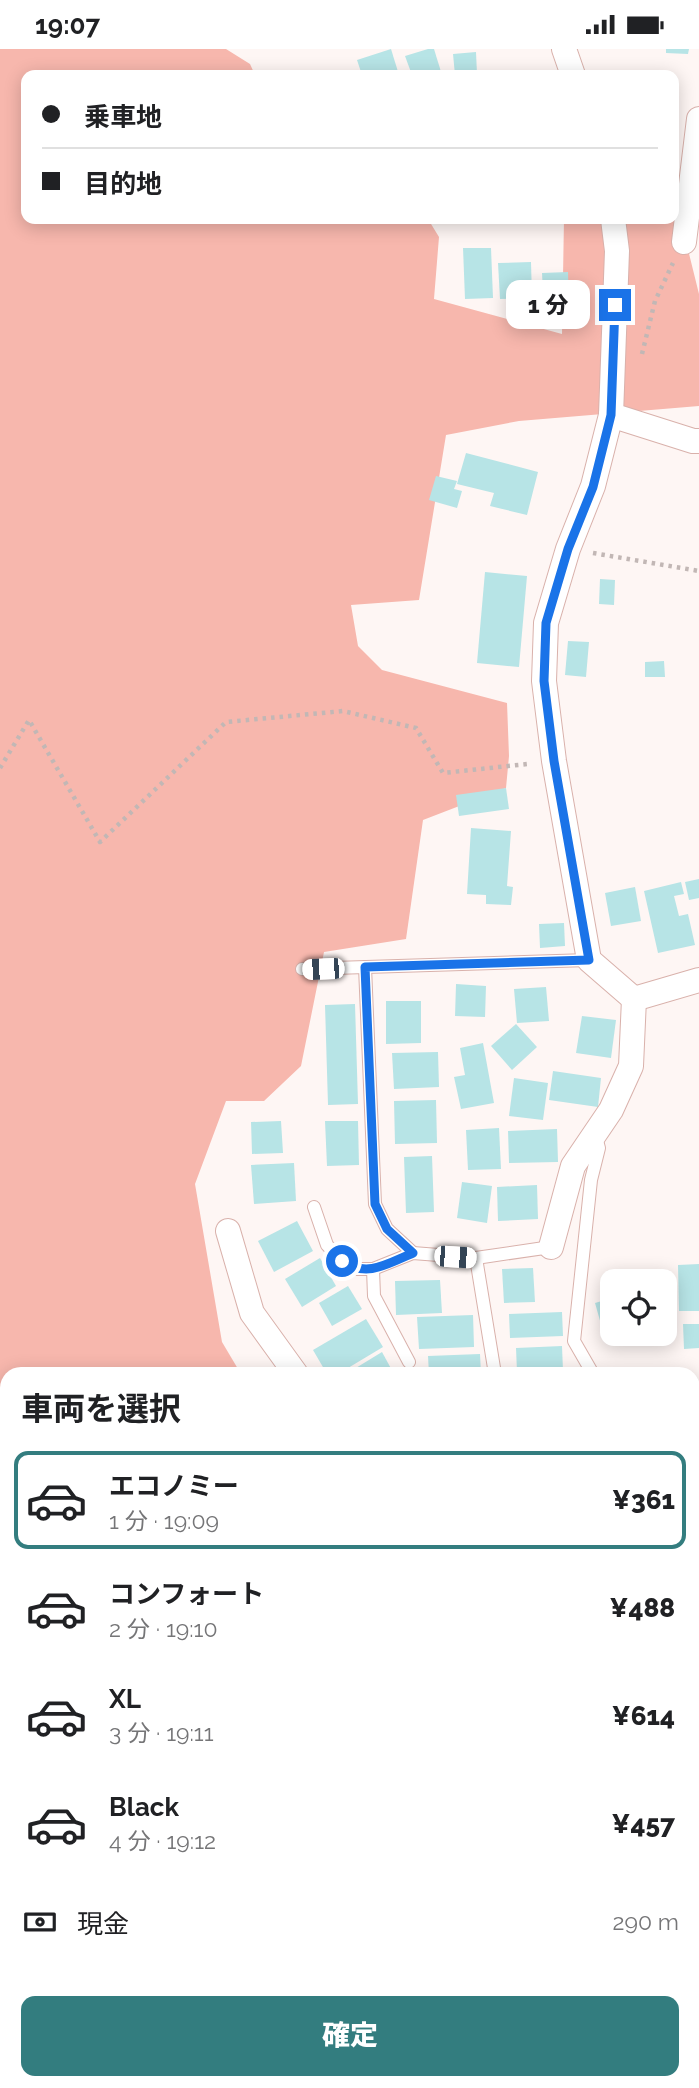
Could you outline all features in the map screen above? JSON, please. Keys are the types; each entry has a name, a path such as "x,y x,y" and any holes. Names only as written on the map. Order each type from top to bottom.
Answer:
{"street":[{"path":"564,49 571,70"},
{"path":"684,242 699,119"},
{"path":"614,224 617,250 611,415 593,487 568,549 546,623 544,681 554,761 589,960 634,999"},
{"path":"611,415 699,441"},
{"path":"634,999 699,980"},
{"path":"551,1247 573,1166 611,1110 631,1066 634,999"},
{"path":"228,1231 251,1313 291,1367"}],"lane":[{"path":"302,969 589,960"},
{"path":"365,967 375,1204 387,1229 413,1253"},
{"path":"589,1367 574,1341 592,1180 599,1148 595,1134"},
{"path":"314,1207 327,1245 354,1269 373,1269 413,1253 477,1258 551,1247"},
{"path":"477,1258 494,1367"},
{"path":"373,1269 374,1296 408,1362"}],"path":[{"path":"640,363 655,301 684,242"},
{"path":"568,549 699,571"},
{"path":"0,768 29,720 100,842 226,722 343,711 416,728 443,773 554,761"}],"shaded area":[{"path":"0,49 226,49 250,64 253,70 21,70 21,224 431,224 439,237 434,299 562,334 564,224 679,224 679,213 699,294 699,406 519,421 446,435 419,600 351,605 358,646 382,670 507,703 509,756 506,788 423,820 406,939 324,952 301,1066 264,1101 226,1101 195,1184 222,1342 237,1367 0,1367"}],"building":[{"path":"391,49 397,70 360,70 357,60"},
{"path":"434,49 440,70 410,70 405,56"},
{"path":"666,49 689,49 688,54 666,53"},
{"path":"476,52 477,70 455,70 453,54"},
{"path":"463,248 491,248 493,298 465,299"},
{"path":"531,262 532,298 500,299 498,263"},
{"path":"568,272 569,309 544,310 542,273"},
{"path":"466,453 538,472 527,515 490,506 494,493 457,484"},
{"path":"436,476 457,481 454,489 462,491 457,508 429,500"},
{"path":"485,572 527,576 519,667 477,663"},
{"path":"600,579 615,580 614,605 599,604"},
{"path":"568,641 589,642 586,677 565,675"},
{"path":"664,661 665,677 645,677 645,662"},
{"path":"506,788 509,809 459,816 456,795"},
{"path":"471,828 511,831 507,886 513,887 511,905 486,904 486,895 467,894"},
{"path":"699,879 699,898 689,900 685,882"},
{"path":"681,882 684,894 674,896 679,916 688,914 695,945 658,953 644,891"},
{"path":"635,887 641,921 611,926 605,893"},
{"path":"564,923 565,946 540,948 539,924"},
{"path":"456,984 486,986 485,1017 455,1016"},
{"path":"546,987 549,1021 517,1023 514,989"},
{"path":"386,1001 421,1001 421,1043 386,1044"},
{"path":"355,1004 358,1104 328,1105 325,1005"},
{"path":"582,1016 616,1020 611,1058 576,1053"},
{"path":"516,1024 537,1047 512,1070 491,1046"},
{"path":"483,1043 494,1103 461,1109 454,1077 465,1075 460,1048"},
{"path":"438,1052 439,1087 394,1089 392,1053"},
{"path":"553,1071 601,1078 598,1107 549,1100"},
{"path":"514,1078 548,1083 543,1120 509,1116"},
{"path":"436,1100 437,1143 395,1144 394,1101"},
{"path":"281,1121 283,1153 252,1154 251,1122"},
{"path":"325,1121 358,1121 359,1165 327,1166"},
{"path":"499,1128 501,1169 468,1170 466,1130"},
{"path":"557,1129 558,1162 509,1163 508,1131"},
{"path":"432,1156 434,1212 406,1213 404,1157"},
{"path":"294,1163 296,1201 254,1204 251,1165"},
{"path":"462,1182 492,1186 487,1223 457,1218"},
{"path":"537,1185 538,1219 498,1221 497,1187"},
{"path":"297,1221 313,1251 274,1272 258,1241"},
{"path":"320,1258 336,1286 302,1307 285,1279"},
{"path":"699,1264 699,1311 679,1311 678,1265"},
{"path":"533,1268 535,1302 504,1303 502,1269"},
{"path":"440,1280 442,1313 396,1315 395,1281"},
{"path":"348,1286 362,1309 332,1326 319,1303"},
{"path":"600,1302 600,1321 595,1303"},
{"path":"562,1312 563,1336 510,1338 509,1314"},
{"path":"473,1315 474,1347 419,1349 417,1317"},
{"path":"366,1319 383,1347 350,1367 323,1367 313,1350"},
{"path":"683,1324 699,1324 699,1348 684,1349"},
{"path":"562,1346 563,1367 517,1367 516,1348"},
{"path":"382,1352 390,1367 357,1367"},
{"path":"480,1354 481,1367 429,1367 428,1356"}],"route":[{"path":"342,1261 354,1269 373,1269 413,1253 387,1229 375,1204 365,967 589,960 554,761 544,681 546,623 568,549 593,487 611,415 615,305"}]}
